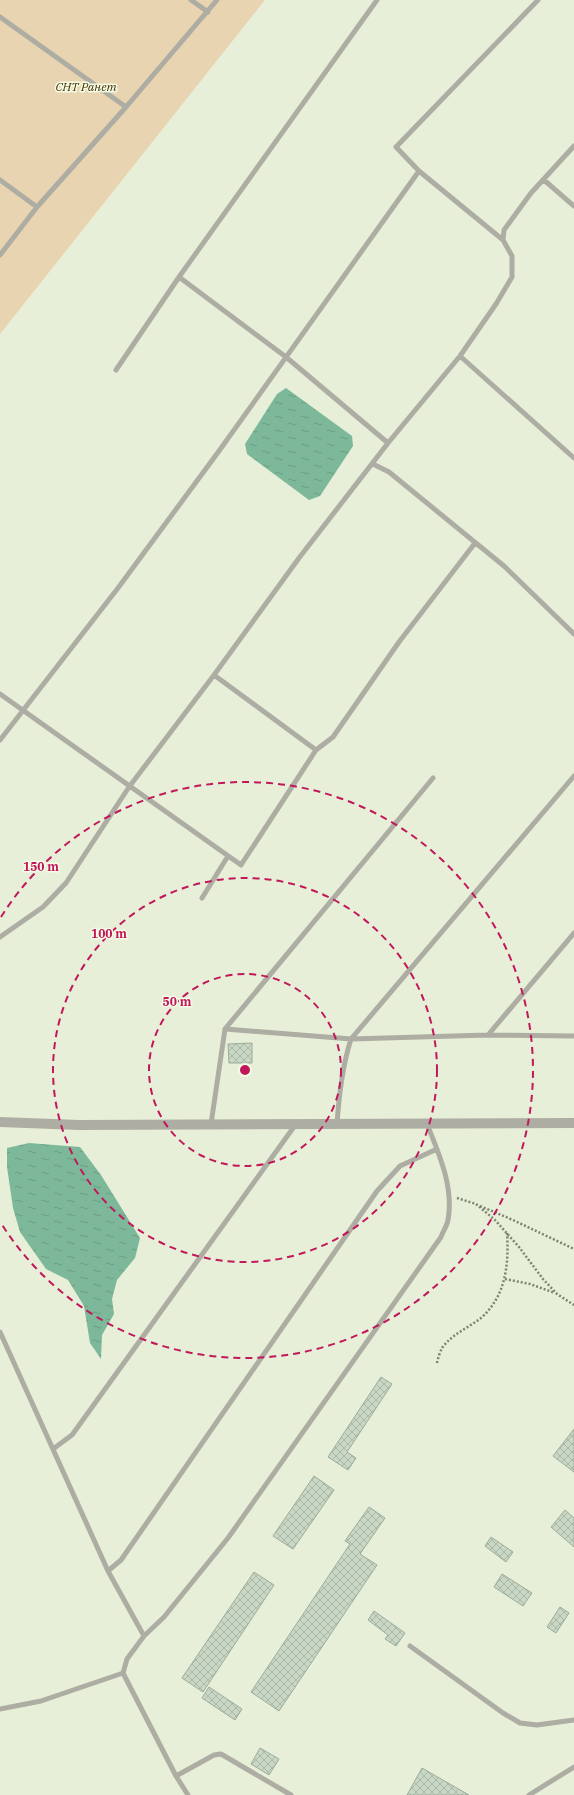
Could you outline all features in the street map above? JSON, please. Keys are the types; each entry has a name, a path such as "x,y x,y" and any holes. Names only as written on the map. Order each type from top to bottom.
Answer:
{"street":[{"path":"0,1122 79,1124 574,1123"}],"lane":[{"path":"191,0 208,12"},
{"path":"0,255 37,207 126,107 217,0"},
{"path":"116,370 179,277 377,0"},
{"path":"0,938 43,907 66,883 130,787 299,558 388,443 460,356 512,277 512,256 503,240 419,171 396,147 508,29 538,0"},
{"path":"0,17 126,107"},
{"path":"503,240 504,230 531,193 574,146"},
{"path":"0,740 118,588 419,171"},
{"path":"0,180 37,207"},
{"path":"544,180 574,206"},
{"path":"179,277 286,357 388,443"},
{"path":"460,356 574,458"},
{"path":"373,464 389,472 504,566 574,634"},
{"path":"0,694 24,709 240,865 316,750 333,737 399,642 475,543"},
{"path":"214,675 316,750"},
{"path":"337,1124 340,1085 344,1063 351,1039 574,776"},
{"path":"211,1124 224,1029 433,778"},
{"path":"202,898 228,856"},
{"path":"488,1035 574,934"},
{"path":"224,1029 351,1039 488,1035 574,1036"},
{"path":"53,1449 72,1434 296,1124"},
{"path":"188,1795 176,1776 123,1673 128,1659 144,1636 164,1617 228,1538 441,1237 448,1221 449,1196 447,1181 427,1124"},
{"path":"108,1571 121,1560 377,1191 400,1166 437,1149"},
{"path":"0,1332 108,1571 144,1636"},
{"path":"410,1646 503,1713 520,1723 537,1725 574,1720"},
{"path":"0,1709 41,1701 123,1673"},
{"path":"176,1776 214,1755 221,1754 291,1795"},
{"path":"529,1795 574,1768"}],"path":[{"path":"449,1196 476,1204 574,1249"},
{"path":"476,1204 495,1220 507,1233 543,1280 557,1294 574,1305"},
{"path":"437,1362 442,1348 460,1331 481,1317 495,1300 505,1279 508,1256 507,1233"},
{"path":"505,1279 530,1284 557,1294"}],"green space":[{"name":"СНТ Ранет","path":"0,0 265,0 0,334"}],"water":[{"path":"286,388 352,436 353,446 320,496 309,500 247,454 245,444 277,394"},
{"path":"29,1143 80,1147 101,1175 140,1238 135,1258 117,1280 112,1299 114,1314 102,1335 101,1359 90,1343 84,1306 68,1280 46,1269 20,1232 13,1208 7,1167 7,1148"}],"building":[{"path":"252,1043 252,1063 229,1063 228,1044"},
{"path":"381,1377 392,1384 347,1452 356,1458 348,1470 328,1457"},
{"path":"574,1429 574,1472 553,1456"},
{"path":"314,1476 334,1490 293,1549 273,1536"},
{"path":"369,1507 385,1518 360,1554 377,1565 279,1711 251,1692 350,1544 345,1541"},
{"path":"565,1510 574,1518 574,1547 551,1527"},
{"path":"491,1537 513,1552 506,1562 485,1546"},
{"path":"254,1572 274,1585 203,1692 182,1678"},
{"path":"502,1574 532,1593 523,1606 494,1587"},
{"path":"560,1607 569,1613 556,1633 547,1627"},
{"path":"374,1611 405,1633 396,1646 385,1639 388,1635 368,1620"},
{"path":"209,1687 242,1709 235,1720 202,1698"},
{"path":"260,1748 279,1759 269,1775 251,1764"},
{"path":"422,1768 469,1795 407,1795"}]}
